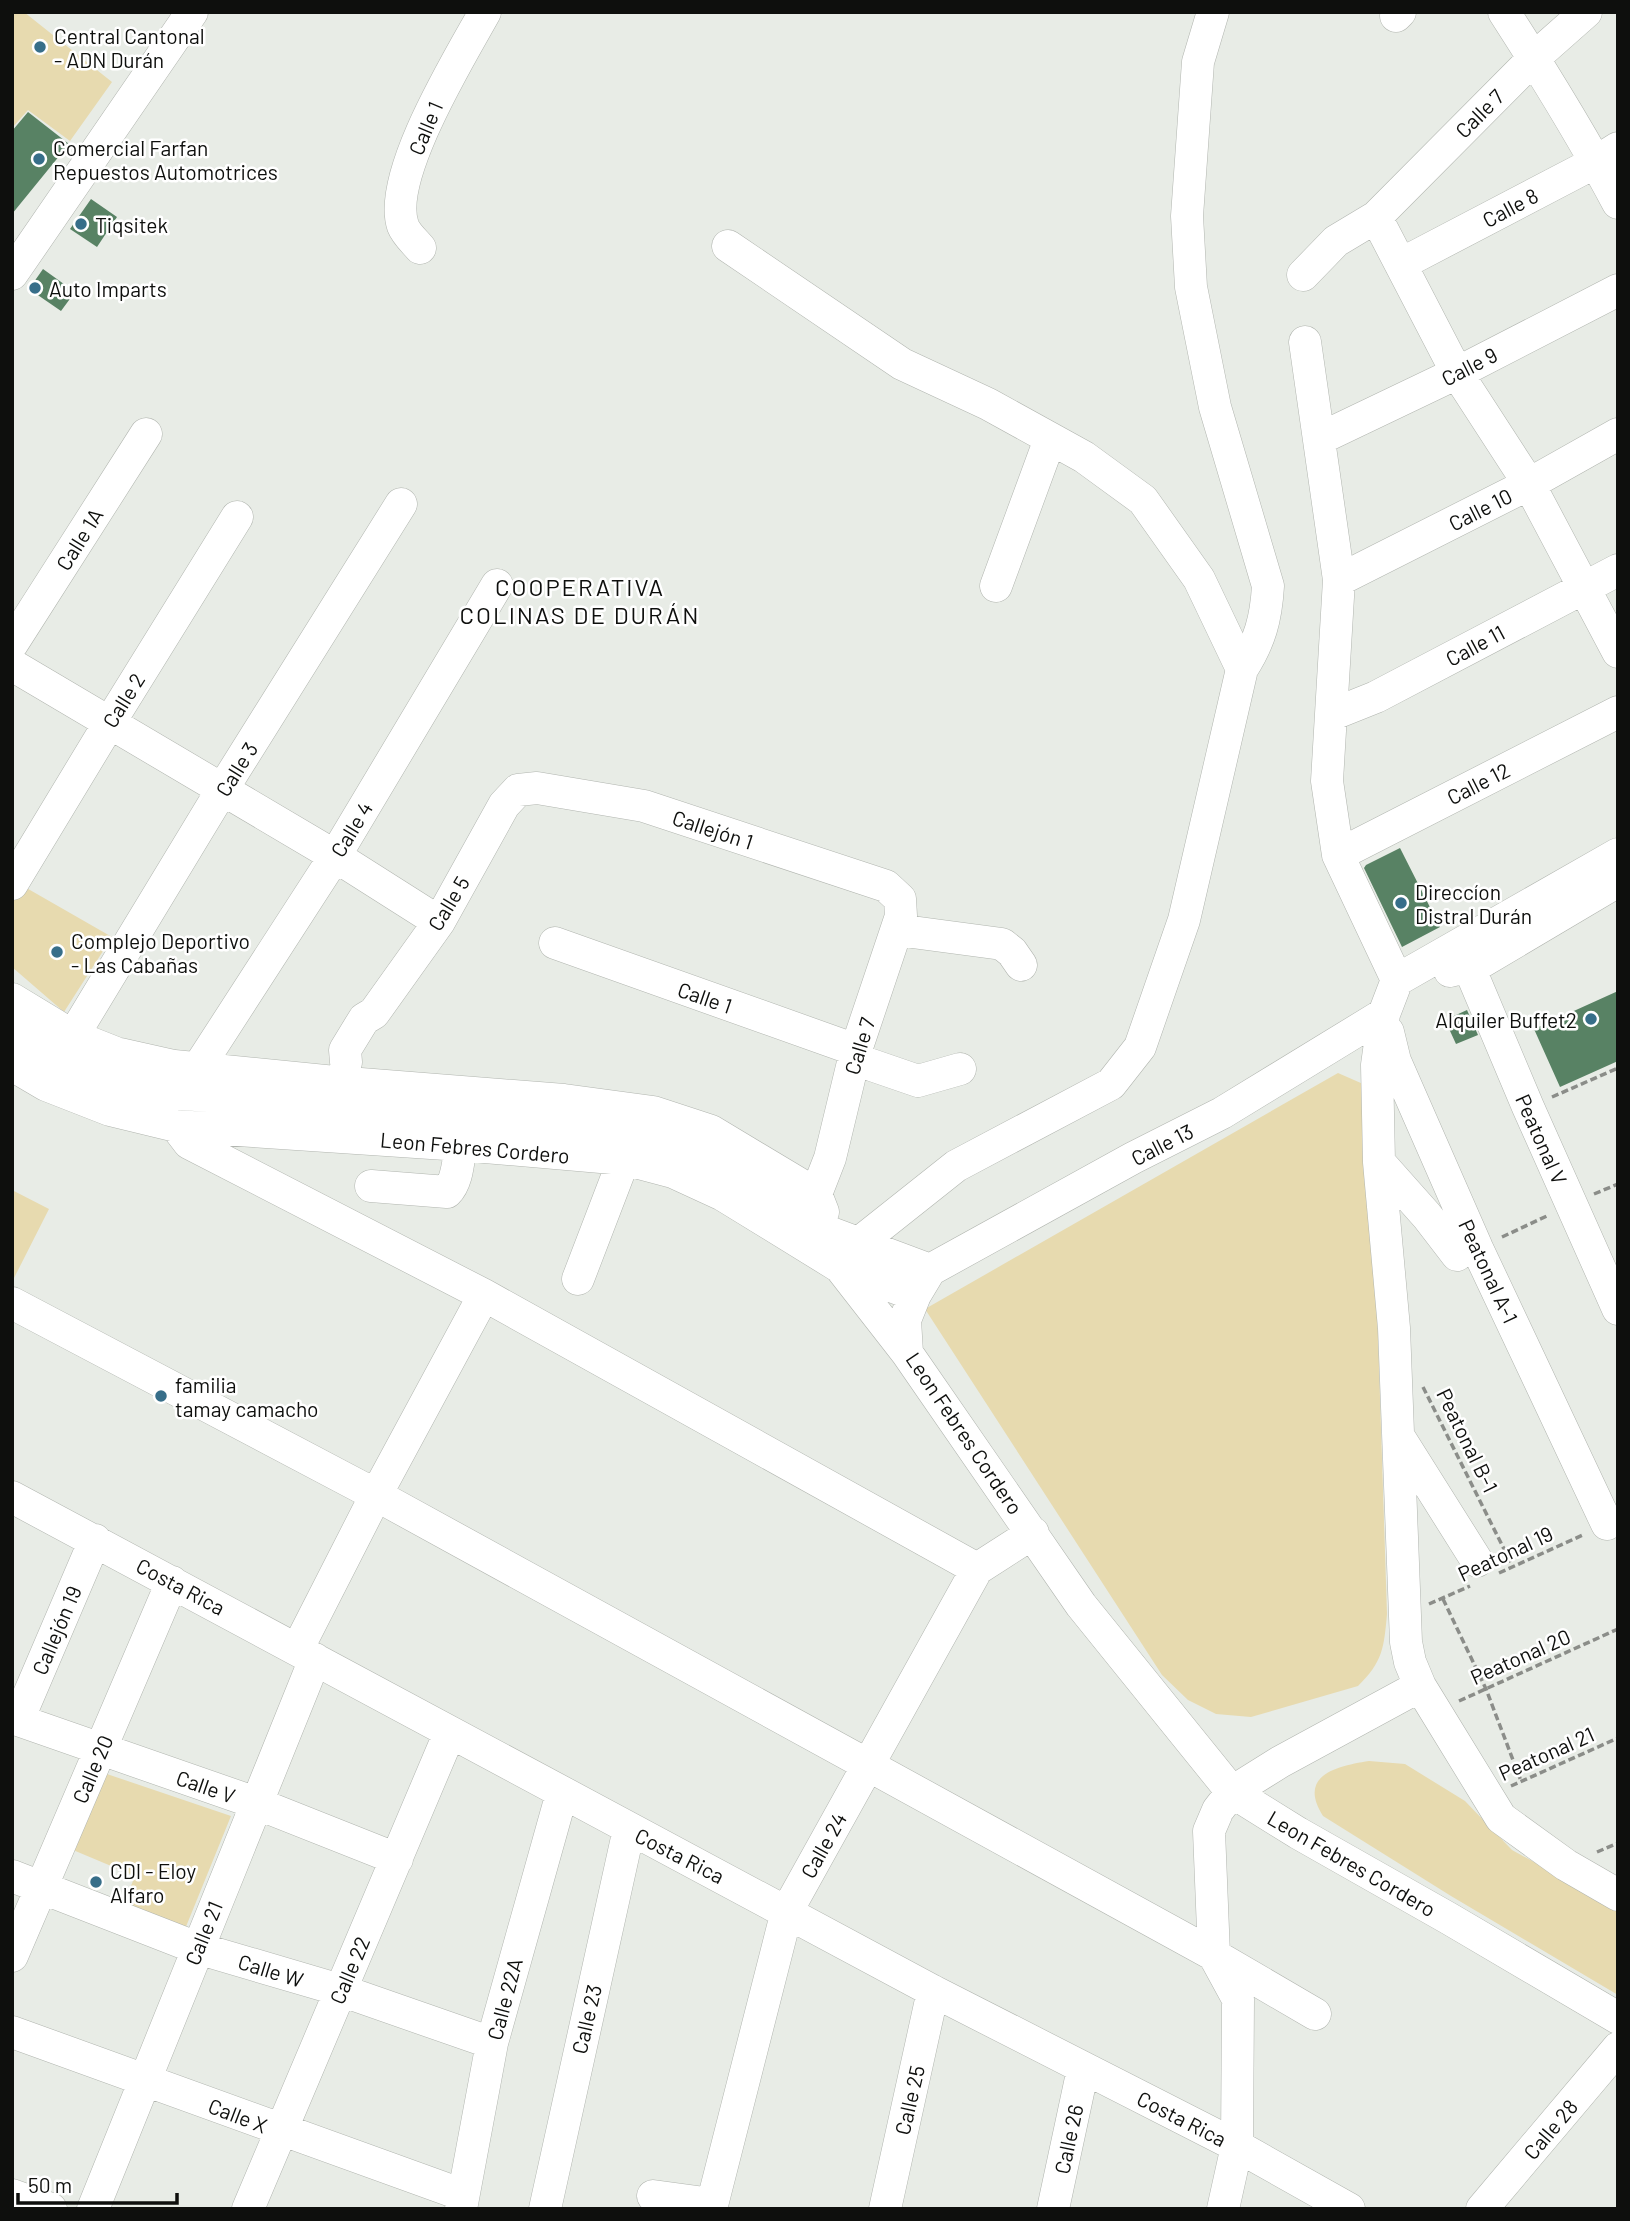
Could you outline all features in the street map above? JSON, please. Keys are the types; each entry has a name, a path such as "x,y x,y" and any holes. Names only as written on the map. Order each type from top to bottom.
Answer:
{"street":[{"path":"15,264 192,12"},
{"name":"Calle 1","path":"420,248 404,227 401,199 411,159 432,109 485,12"},
{"path":"1190,12 1198,62"},
{"path":"843,1248 956,1166 1111,1084 1140,1048 1184,920 1242,669 1256,647 1267,611 1268,586 1214,407 1191,287 1187,216 1198,62 1213,12"},
{"path":"1504,12 1534,58 1607,155 1618,203"},
{"name":"Calle 7","path":"1303,275 1336,241 1376,218 1534,58 1586,12"},
{"name":"Calle 8","path":"1401,264 1607,155"},
{"path":"1376,218 1457,373 1529,484 1618,652"},
{"path":"728,246 902,364 988,404 1084,457 1143,500 1199,579 1242,669"},
{"name":"Calle 9","path":"1319,439 1457,373 1618,290"},
{"path":"1305,342 1339,580 1327,781 1338,855 1397,980"},
{"name":"Calle 1A","path":"12,644 146,434"},
{"name":"Calle 10","path":"1339,580 1529,484 1618,434"},
{"path":"996,586 1050,439"},
{"name":"Calle 3","path":"73,1036 222,790 401,504"},
{"name":"Calle 2","path":"12,884 237,517"},
{"name":"Calle 11","path":"1331,715 1376,698 1618,570"},
{"name":"Calle 4","path":"198,1068 335,856 497,585"},
{"path":"12,665 335,856 439,922"},
{"name":"Calle 12","path":"1338,855 1618,712"},
{"name":"Callejón 1","path":"518,790 537,788 644,806 886,886 900,899"},
{"name":"Calle 5","path":"330,1096 345,1050 364,1019 374,1013 439,922 504,805 518,790"},
{"path":"1397,980 1478,964 1596,885 1618,854"},
{"path":"1596,885 1397,980 1384,1014 1377,1065 1379,1162 1394,1328 1404,1614 1410,1662 1428,1699 1501,1818 1566,1865 1618,1895"},
{"name":"Calle 7","path":"816,1194 830,1158 855,1055 901,916 900,899"},
{"path":"897,930 1002,944 1021,965"},
{"name":"Calle 1","path":"555,943 918,1081 960,1069"},
{"name":"Peatonal V","path":"1469,967 1618,1309"},
{"path":"12,999 73,1036 116,1053 330,1096 564,1100 653,1112 711,1131 816,1194 843,1248 907,1353"},
{"name":"Calle 13","path":"923,1282 1133,1158 1222,1113 1384,1014"},
{"name":"Peatonal A-1","path":"1384,1014 1400,1074 1607,1524"},
{"name":"Leon Febres Cordero","path":"12,1031 48,1057 99,1079 157,1092 330,1096 637,1134 695,1153 843,1248"},
{"name":"Leon Febres Cordero","path":"12,1065 46,1085 110,1110 176,1126 330,1096 461,1145 624,1159 673,1172 923,1282 905,1320 907,1353 1082,1605 1231,1792 1618,2018"},
{"path":"176,1126 189,1143 484,1295 977,1569"},
{"path":"371,1186 447,1192 451,1189 456,1173 461,1145"},
{"path":"578,1279 624,1159"},
{"path":"1379,1162 1458,1255"},
{"name":"Calle 21","path":"93,2209 256,1803 306,1654 376,1495 484,1295"},
{"path":"12,1303 376,1495 1214,1955 1315,2014"},
{"path":"1398,1435 1481,1574"},
{"name":"Costa Rica","path":"12,1497 933,1991 1237,2146 1349,2209"},
{"name":"Calle 24","path":"712,2206 787,1911 977,1569 1033,1534"},
{"name":"Callejón 19","path":"15,1719 95,1540"},
{"name":"Calle 20","path":"12,1956 172,1582"},
{"path":"1223,2209 1237,2146 1238,1999 1214,1955 1209,1831 1217,1810 1231,1792 1280,1762 1428,1699"},
{"name":"Calle V","path":"15,1719 256,1803 397,1859"},
{"name":"Calle 22","path":"248,2209 450,1732"},
{"name":"Calle 22A","path":"462,2202 492,2043 562,1793"},
{"name":"Calle 23","path":"545,2209 629,1829"},
{"name":"Calle W","path":"12,1876 197,1948 340,1990 492,2043"},
{"name":"Calle 25","path":"885,2209 933,1991"},
{"name":"Calle X","path":"12,2032 280,2130 462,2202"},
{"name":"Calle 28","path":"1482,2209 1618,2048"},
{"name":"Calle 26","path":"1053,2209 1083,2069"},
{"path":"12,2196 51,2209"},
{"path":"653,2196 712,2206"}],"path":[{"path":"1528,1107 1618,1068"},
{"name":"Peatonal B-1","path":"1419,1378 1513,1567"},
{"name":"Peatonal 19","path":"1404,1614 1443,1599 1481,1574 1513,1567 1607,1524"},
{"path":"1443,1599 1486,1689 1521,1781"},
{"name":"Peatonal 20","path":"1428,1699 1486,1689 1618,1629"},
{"name":"Peatonal 21","path":"1486,1796 1618,1738"}],"shaded area":[{"name":"Central Cantonal - ADN Durán","path":"12,12 24,12 112,82 70,141 28,110 12,128"},
{"name":"Complejo Deportivo - Las Cabañas","path":"23,886 112,937 64,1012 12,967 12,903"},
{"path":"1338,1073 1370,1087 1387,1614 1383,1645 1373,1669 1358,1686 1251,1717 1216,1714 1188,1700 1162,1675 925,1309"},
{"path":"12,1190 49,1209 12,1282"},
{"path":"1369,1761 1405,1764 1465,1801 1512,1850 1618,1908 1618,1995 1323,1816 1316,1802 1318,1782 1334,1770"},
{"path":"101,1772 231,1816 183,1934 120,1913 135,1876 73,1850"}],"building":[{"path":"28,112 69,144 12,214 12,131"},
{"path":"91,199 117,217 97,247 70,229"},
{"path":"43,269 75,292 61,311 29,289"},
{"name":"Direccíon Distral Durán","path":"1400,848 1440,927 1402,947 1364,868"},
{"path":"1618,991 1618,1061 1560,1087 1534,1029"},
{"path":"1467,1010 1478,1035 1456,1044 1445,1020"}],"place":[{"name":"Central Cantonal - ADN Durán","path":"40,47"},
{"name":"Comercial Farfan Repuestos Automotrices","path":"39,159"},
{"name":"Tiqsitek","path":"81,224"},
{"name":"Auto Imparts","path":"35,288"},
{"name":"Direccíon Distral Durán","path":"1401,903"},
{"name":"Complejo Deportivo - Las Cabañas","path":"57,952"},
{"name":"Alquiler Buffet2","path":"1591,1019"},
{"name":"familia tamay camacho","path":"161,1396"},
{"name":"CDI - Eloy Alfaro","path":"96,1882"}],"district":[{"name":"COOPERATIVA COLINAS DE DURÁN","path":"580,600"}]}
